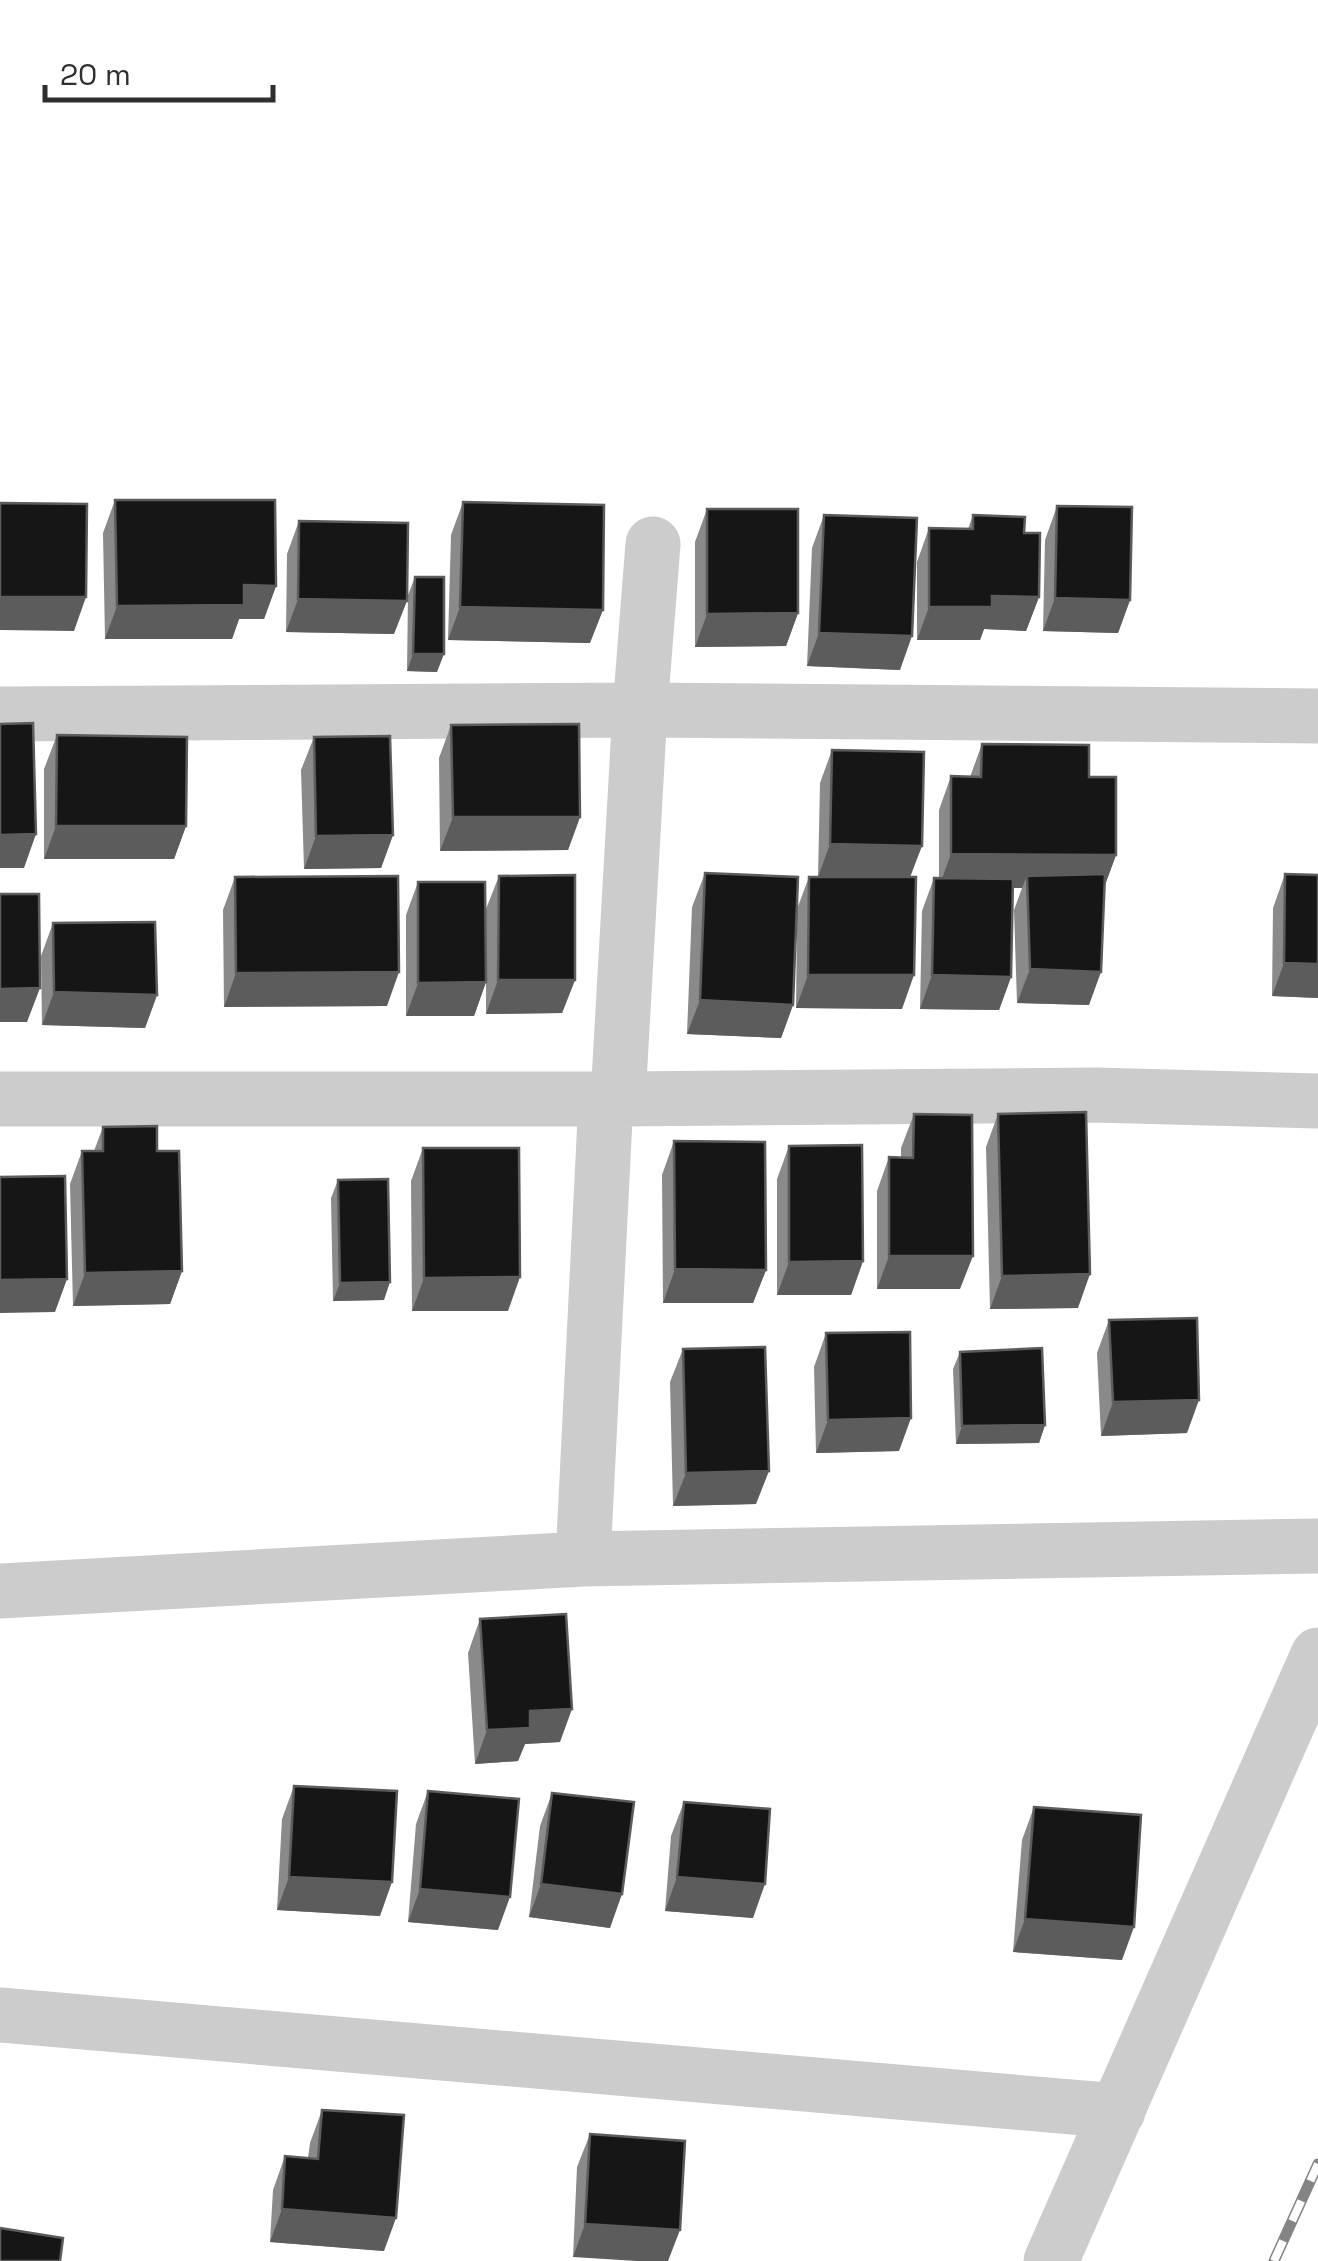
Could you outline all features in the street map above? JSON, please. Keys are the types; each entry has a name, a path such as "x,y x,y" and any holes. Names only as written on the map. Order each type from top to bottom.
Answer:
{"street":[{"path":"583,1559 653,544"},
{"path":"0,714 640,710 1318,716"},
{"path":"0,1100 1095,1095 1318,1101"},
{"path":"0,1591 583,1559 1318,1546"},
{"path":"1051,2261 1318,1656"},
{"path":"0,2015 1118,2111"}],"building":[{"path":"115,500 275,500 276,586 244,585 244,605 117,606"},
{"path":"463,502 604,505 603,610 460,607"},
{"path":"0,503 87,504 86,597 0,597"},
{"path":"1057,506 1132,507 1130,600 1055,598"},
{"path":"707,509 798,509 798,613 707,614"},
{"path":"824,515 917,518 912,636 819,633"},
{"path":"973,515 1025,517 1024,533 1040,533 1039,597 992,596 992,607 929,607 929,528 973,529"},
{"path":"299,521 408,523 407,601 298,599"},
{"path":"415,577 444,577 444,654 413,654"},
{"path":"33,723 36,834 0,835 0,724"},
{"path":"579,724 580,817 453,817 451,725"},
{"path":"57,735 187,737 186,826 56,826"},
{"path":"390,736 393,835 316,836 314,737"},
{"path":"982,744 1089,745 1089,777 1116,777 1116,855 951,854 951,776 981,777"},
{"path":"832,750 924,752 922,846 830,844"},
{"path":"705,873 798,877 793,1005 700,1000"},
{"path":"1105,874 1101,972 1030,969 1027,876"},
{"path":"1285,874 1318,875 1318,964 1284,963"},
{"path":"575,875 575,980 498,980 499,876"},
{"path":"398,876 399,972 236,973 235,877"},
{"path":"809,877 916,877 914,975 808,975"},
{"path":"934,878 1013,879 1011,977 932,975"},
{"path":"418,882 485,882 486,982 418,983"},
{"path":"0,894 39,894 40,988 0,989"},
{"path":"155,922 157,995 54,992 53,923"},
{"path":"1086,1112 1090,1274 1002,1276 998,1114"},
{"path":"914,1114 972,1115 973,1256 889,1256 889,1157 913,1158"},
{"path":"157,1126 157,1151 179,1151 182,1271 85,1273 82,1151 103,1151 103,1127"},
{"path":"674,1141 765,1142 766,1270 675,1269"},
{"path":"862,1145 863,1261 789,1262 789,1146"},
{"path":"423,1148 519,1148 520,1277 424,1278"},
{"path":"65,1176 67,1279 0,1280 0,1177"},
{"path":"388,1179 390,1282 340,1283 338,1180"},
{"path":"1197,1318 1199,1400 1113,1402 1109,1320"},
{"path":"910,1332 911,1418 828,1420 826,1333"},
{"path":"765,1347 769,1471 686,1473 683,1349"},
{"path":"1042,1348 1045,1425 962,1426 960,1352"},
{"path":"566,1614 572,1709 530,1711 530,1728 487,1730 480,1619"},
{"path":"294,1786 397,1791 392,1882 289,1877"},
{"path":"428,1791 519,1799 510,1897 420,1889"},
{"path":"552,1793 634,1802 622,1894 541,1884"},
{"path":"684,1802 770,1809 765,1884 677,1877"},
{"path":"1034,1807 1141,1815 1134,1927 1025,1919"},
{"path":"322,2110 404,2115 396,2218 282,2209 285,2156 318,2159"},
{"path":"590,2134 685,2141 680,2230 585,2224"},
{"path":"0,2228 63,2238 60,2261 0,2261"}],"railway":[{"path":"1274,2261 1318,2164"}]}
